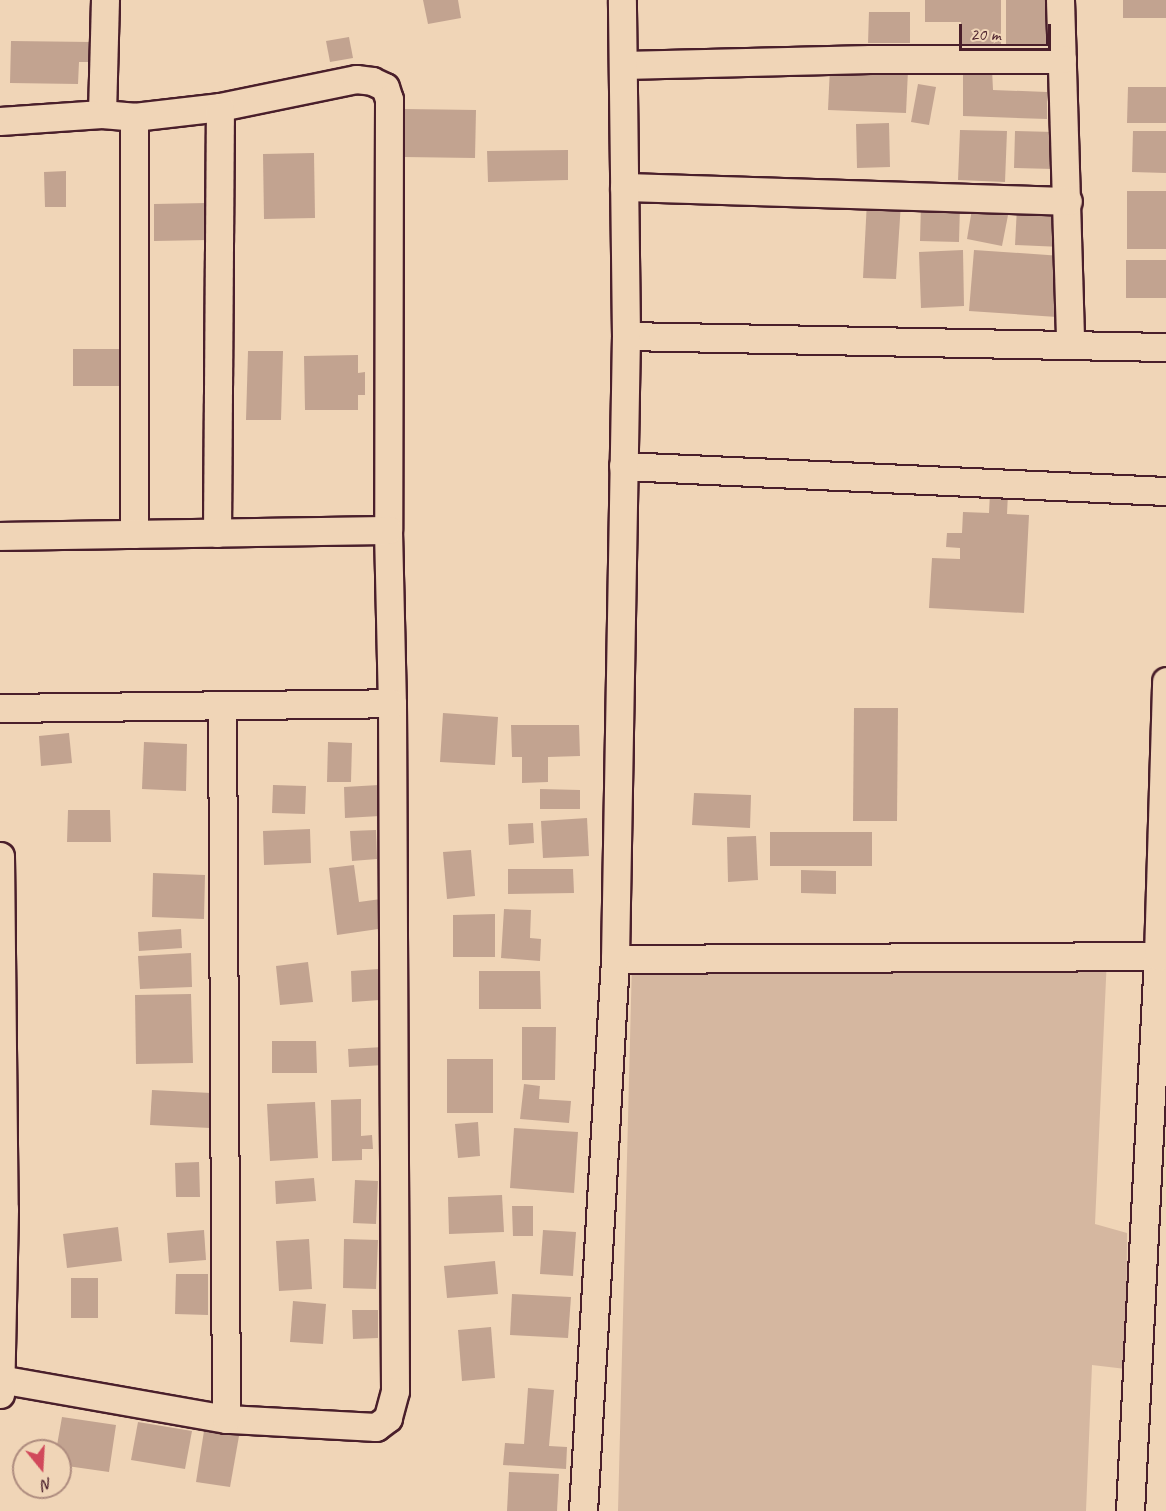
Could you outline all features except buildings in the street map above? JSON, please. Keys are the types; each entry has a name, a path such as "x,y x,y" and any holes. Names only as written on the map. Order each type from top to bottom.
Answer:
{"street":[{"path":"102,114 105,0"},
{"path":"583,1511 615,958 626,336 622,0"},
{"path":"1060,0 1068,201 1070,345"},
{"path":"623,64 870,59 1062,59"},
{"path":"0,121 102,114 134,117 220,107 356,79 372,81 385,87 389,99 388,530 392,702 395,1392 388,1418 376,1427 226,1419 1,1384 0,856"},
{"path":"217,533 220,107"},
{"path":"134,117 134,534"},
{"path":"624,187 1068,201"},
{"path":"626,336 1166,347"},
{"path":"624,466 1166,491"},
{"path":"0,536 388,530"},
{"path":"1130,1511 1162,956 1166,681"},
{"path":"0,708 392,702"},
{"path":"222,705 226,1419"},
{"path":"615,958 1162,956"}],"shaded area":[{"path":"1107,957 1095,1224 1127,1233 1126,1369 1092,1365 1086,1511 618,1511 632,962"}]}
